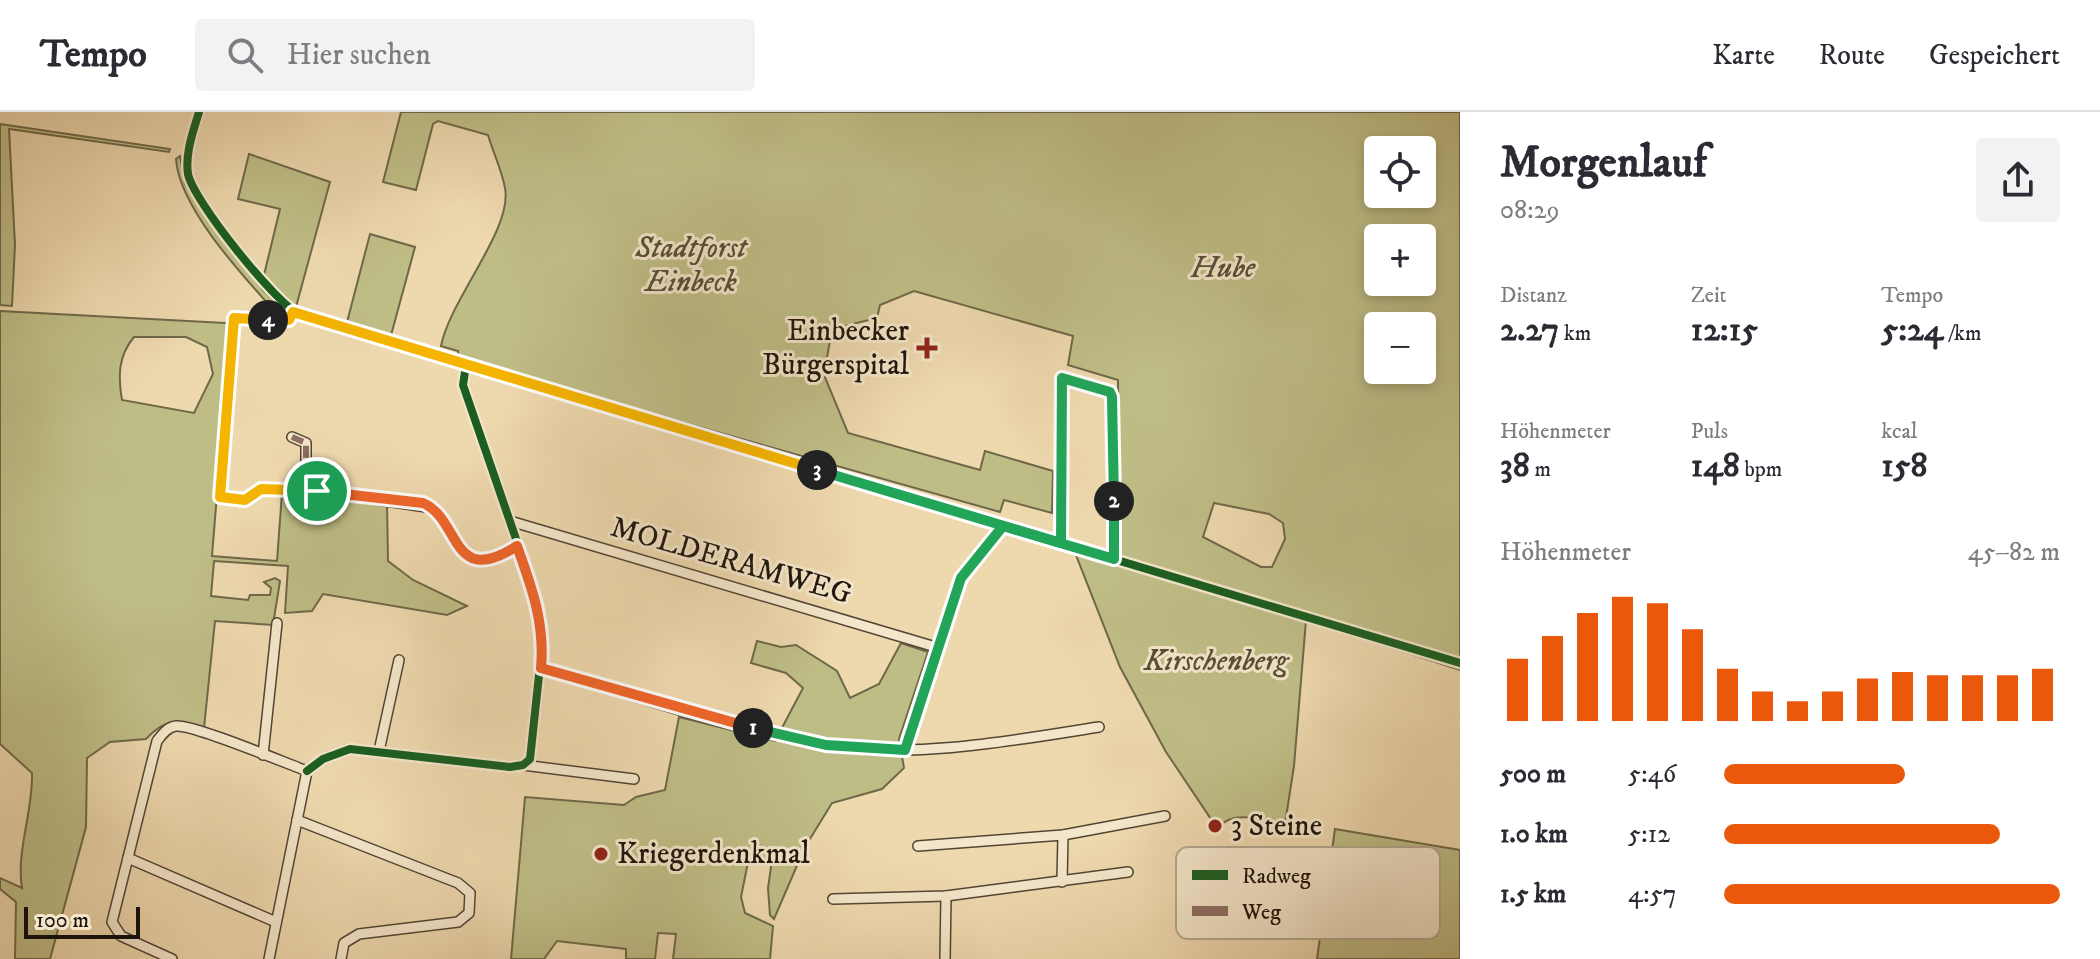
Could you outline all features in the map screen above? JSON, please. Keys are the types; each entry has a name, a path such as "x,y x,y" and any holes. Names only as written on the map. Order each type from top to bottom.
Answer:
{"street":[{"path":"199,112 189,149 193,189 268,289 293,312 1460,663"},
{"path":"293,312 289,320 234,318 220,497 245,500 261,489 317,491 423,503 433,508 460,552 474,558 495,556 517,546"},
{"path":"466,365 463,385 538,603 543,638 541,668 526,762"},
{"path":"1061,543 1062,378 1110,392 1112,397 1114,559"},
{"path":"292,437 306,443 306,470 317,491"},
{"name":"MOLDERAMWEG","path":"510,521 939,648"},
{"path":"905,750 961,578 1003,526"},
{"path":"263,755 277,623"},
{"path":"379,751 399,660"},
{"path":"541,668 716,719 826,745 905,750 1099,727"},
{"path":"172,959 115,931 112,922 157,741 165,731 176,726 307,771"},
{"path":"269,959 307,771 323,759 350,749 526,762 634,779"},
{"path":"918,846 1063,835 1165,816"},
{"path":"297,820 458,883 470,893 469,913 458,922 359,934 344,943 341,959"},
{"path":"1062,882 1063,835"},
{"path":"128,858 276,922"},
{"path":"833,899 946,896 1128,872"},
{"path":"945,959 946,896"}],"green space":[{"name":"Stadtforst Einbeck","path":"401,112 1460,112 1460,670 1306,620 1294,766 1285,824 1240,817 1217,828 1166,752 1120,667 1074,550 1117,563 1120,553 1118,380 1068,365 1073,336 914,291 880,305 877,318 832,329 824,375 848,433 980,470 985,451 1053,471 1052,513 1004,500 1000,512 459,359 458,351 441,346 456,307 491,244 505,205 504,182 488,135 438,121 433,124 416,190 383,182","holes":["1214,503 1269,514 1283,523 1285,539 1272,567 1261,567 1203,537"]},
{"path":"0,124 170,149 169,152 9,129 15,245 12,306 0,305"},
{"path":"249,154 330,182 296,307 264,275 280,209 238,199"},
{"path":"180,156 185,184 263,290 287,314 284,317 278,315 248,281 201,220 180,178 176,159"},
{"path":"370,234 415,247 390,339 346,326"},
{"path":"0,311 225,323 231,320 212,556 277,561 282,493 387,503 388,561 413,580 467,606 447,615 323,594 312,611 285,613 288,566 214,561 211,596 248,600 250,595 270,595 271,588 264,582 275,578 280,581 273,625 215,621 204,728 173,722 160,727 146,739 110,742 87,758 86,827 50,959 15,959 16,902 0,889 0,878 22,888 21,860 32,773 0,744","holes":["134,337 186,337 207,347 213,374 194,413 122,400 120,367"]},
{"path":"757,641 781,647 796,645 837,671 850,698 879,684 901,643 928,652 899,739 904,768 882,789 832,803 805,847 774,919 770,915 768,888 772,860 749,857 741,897 745,913 773,926 770,959 673,959 676,934 658,933 655,959 626,959 626,949 557,941 544,959 511,959 525,797 624,805 636,797 665,790 679,717 775,741 803,688 786,673 751,663"},
{"path":"1335,829 1460,850 1460,959 1317,959 1320,939 1440,939 1440,847 1333,847"}],"marked path":[{"path":"292,437 306,443 306,470 317,491 433,508 457,544 474,558 499,556 517,546"}],"cycle path":[{"path":"199,112 188,158 188,174 193,187 219,227 255,272 288,307 300,315 1460,663"},
{"path":"307,771 323,759 350,749 510,767 523,765 530,759 543,638 538,603 463,385 466,365"}],"place":[{"name":"Einbecker Bürgerspital","path":"927,348"},
{"name":"3 Steine","path":"1215,826"},
{"name":"Kriegerdenkmal","path":"601,854"}],"route":[{"path":"293,312 1061,543 1062,378 1110,392 1112,397 1114,559 1003,526 961,578 905,750 826,745 716,719 541,668 543,638 538,603 517,546 495,556 474,558 460,552 441,517 423,503 317,491 307,488 290,492 261,489 245,500 220,497 234,318 289,320 293,312"}],"park label":[{"name":"Hube","path":"1223,268"},
{"name":"Kirschenberg","path":"1216,661"}]}
